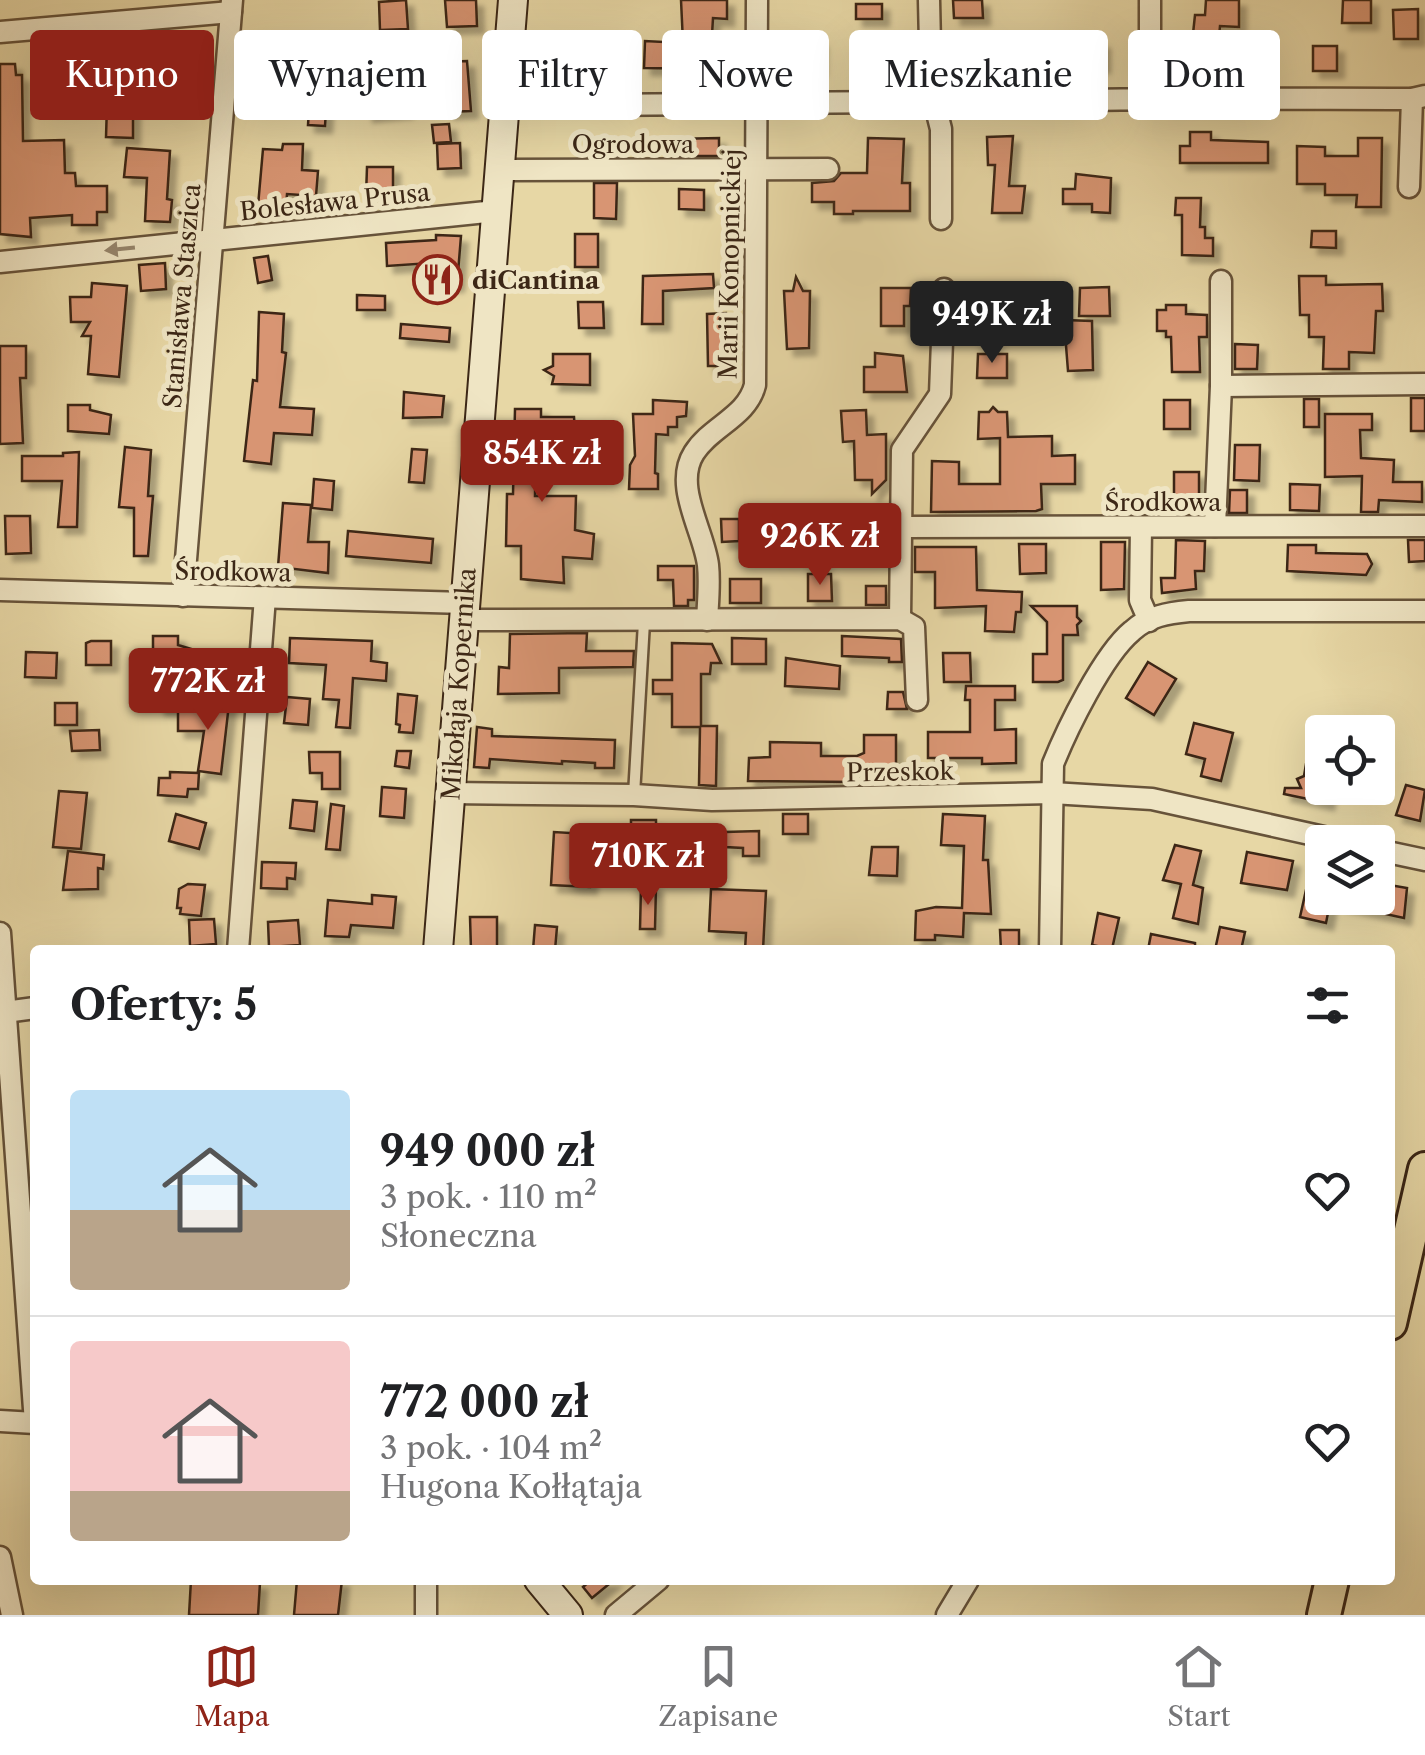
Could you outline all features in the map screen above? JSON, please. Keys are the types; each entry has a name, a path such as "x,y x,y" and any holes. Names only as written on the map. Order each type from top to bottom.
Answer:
{"main road":[{"path":"1395,1301 1425,1169"},
{"path":"1324,1615 1331,1585"}],"street":[{"name":"Mikołaja Kopernika","path":"510,30 513,0"},
{"name":"Marii Konopnickiej","path":"757,0 757,30"},
{"path":"929,0 930,30"},
{"path":"1150,0 1150,30"},
{"path":"0,32 232,6"},
{"name":"Stanisława Staszica","path":"183,596 232,6"},
{"path":"1280,98 1418,97 1409,186"},
{"name":"Mikołaja Kopernika","path":"438,945 503,120"},
{"name":"Marii Konopnickiej","path":"707,620 708,565 687,486 687,470 703,442 751,398 754,384 756,120"},
{"path":"939,120 941,219"},
{"name":"Ogrodowa","path":"499,170 828,169"},
{"name":"Bolesława Prusa","path":"0,262 496,211"},
{"path":"1215,526 1221,386 1220,281"},
{"path":"917,700 914,627 900,619 902,450 940,394 944,289"},
{"path":"1221,386 1425,384"},
{"name":"Środkowa","path":"901,527 1425,526"},
{"path":"1141,527 1140,600 1149,620"},
{"name":"Środkowa","path":"0,590 265,597 644,622 900,619"},
{"path":"238,945 265,597"},
{"path":"1050,945 1053,764 1064,736 1112,654 1132,630 1160,614 1190,611 1425,610"},
{"name":"Przeskok","path":"450,794 634,794 712,800 1052,793 1152,799 1305,833"},
{"path":"1395,854 1425,860"},
{"path":"0,934 30,1354"},
{"path":"5,1012 30,1009"},
{"path":"0,1421 30,1423"},
{"path":"0,1557 12,1615"},
{"path":"426,1585 426,1615"},
{"path":"542,1585 568,1615"},
{"path":"616,1615 652,1585"},
{"path":"947,1615 965,1585"}],"lane":[{"path":"634,794 644,622"}],"building":[{"path":"406,0 408,29 380,30 379,2"},
{"path":"445,0 476,0 477,26 447,27"},
{"path":"681,0 727,0 727,19 713,18 712,30 682,30"},
{"path":"953,0 982,0 983,18 954,18"},
{"path":"1206,0 1239,0 1239,27 1193,30 1195,15 1205,15"},
{"path":"1343,0 1371,0 1371,23 1342,23"},
{"path":"856,4 882,4 882,19 856,19"},
{"path":"1418,9 1418,39 1394,39 1393,10"},
{"path":"645,41 662,42 662,68 644,68"},
{"path":"1313,46 1337,46 1337,71 1313,71"},
{"path":"462,61 467,61 471,111 462,111"},
{"path":"0,64 15,64 16,75 22,75 23,141 64,140 65,173 75,173 76,186 107,186 107,212 97,212 97,225 72,225 72,215 30,218 31,237 0,234"},
{"path":"107,120 133,120 133,138 106,137"},
{"path":"308,120 325,120 325,126 308,125"},
{"path":"449,124 451,142 434,143 432,125"},
{"path":"1190,132 1211,132 1211,140 1268,142 1268,163 1180,163 1180,146 1190,146"},
{"path":"1013,136 1009,186 1025,186 1022,213 992,213 995,165 988,165 987,137"},
{"path":"618,138 618,156 585,156 591,141"},
{"path":"719,138 719,156 672,156 672,139"},
{"path":"868,138 904,139 902,183 910,183 910,211 834,214 834,202 812,202 812,183 834,181 841,173 867,173"},
{"path":"1358,138 1382,138 1381,207 1356,207 1357,195 1325,195 1325,184 1297,184 1297,146 1325,147 1325,156 1358,156"},
{"path":"460,143 461,168 438,169 437,144"},
{"path":"283,144 303,144 302,170 318,171 316,196 287,194 286,207 258,206 263,149 282,150"},
{"path":"127,148 170,151 170,222 145,221 147,178 124,177"},
{"path":"367,167 393,167 393,196 366,196"},
{"path":"1076,174 1111,178 1110,213 1092,212 1092,204 1063,204 1063,189 1075,189"},
{"path":"594,183 617,183 616,219 594,218"},
{"path":"679,189 704,190 704,210 679,209"},
{"path":"1176,198 1201,198 1200,227 1205,227 1205,238 1213,238 1213,256 1182,255 1182,215 1175,215"},
{"path":"1312,231 1336,231 1336,248 1311,247"},
{"path":"575,234 598,234 598,267 575,267"},
{"path":"436,235 461,236 457,285 429,283 430,263 387,266 386,243 436,240"},
{"path":"268,256 272,280 258,283 254,258"},
{"path":"165,263 166,289 141,291 139,265"},
{"path":"713,274 714,288 663,291 663,324 642,324 643,276"},
{"path":"1299,276 1326,276 1326,285 1382,284 1383,311 1376,311 1374,353 1349,352 1349,369 1323,369 1324,337 1309,337 1309,315 1300,315"},
{"path":"796,277 803,291 810,291 809,348 787,349 784,291 793,291"},
{"path":"92,283 127,286 119,377 88,374 91,336 82,336 90,322 71,322 70,297 91,297"},
{"path":"1109,287 1110,316 1079,316 1080,288"},
{"path":"881,288 911,288 910,306 904,306 904,326 881,326"},
{"path":"984,288 1032,289 1033,321 980,321"},
{"path":"357,295 385,296 385,310 357,310"},
{"path":"578,302 603,302 604,328 579,328"},
{"path":"1166,305 1186,305 1186,314 1207,315 1207,337 1199,337 1200,372 1172,372 1171,337 1166,337 1166,331 1157,331 1157,310 1166,310"},
{"path":"259,312 284,314 282,352 286,353 280,407 314,409 312,435 274,433 271,464 244,461 253,380 257,381"},
{"path":"726,313 731,334 729,366 708,366 707,314"},
{"path":"1064,320 1092,321 1093,370 1068,371"},
{"path":"401,324 450,328 449,342 400,338"},
{"path":"1235,344 1258,345 1257,369 1235,369"},
{"path":"0,346 26,346 26,378 20,378 23,443 0,444"},
{"path":"875,353 903,356 907,392 864,392 864,367 875,367"},
{"path":"553,354 590,354 590,385 552,384 554,376 544,370 553,366"},
{"path":"978,354 1007,354 1007,378 977,378"},
{"path":"404,392 444,396 442,417 403,418"},
{"path":"1411,398 1425,398 1425,431 1411,431"},
{"path":"1304,399 1319,399 1319,427 1304,427"},
{"path":"653,400 687,402 686,416 677,417 677,427 668,427 668,435 656,434 658,489 629,489 630,465 635,456 633,414 653,414"},
{"path":"1164,400 1190,400 1190,429 1164,429"},
{"path":"68,405 90,405 90,410 111,415 109,434 68,431"},
{"path":"993,407 998,412 1007,412 1008,437 1052,436 1052,456 1075,455 1075,484 1041,484 1042,509 1036,511 931,512 932,461 959,462 959,484 1000,484 1000,438 978,439 979,412 989,412"},
{"path":"515,409 541,409 541,417 574,417 575,431 563,431 564,441 536,441 535,496 576,496 575,530 594,534 592,559 563,557 564,583 521,579 521,546 506,546 507,494 513,494"},
{"path":"866,410 867,435 886,434 886,480 872,494 872,480 855,480 854,441 843,442 841,411"},
{"path":"1325,414 1372,414 1372,430 1360,430 1361,458 1394,460 1393,482 1422,482 1422,502 1379,500 1378,512 1361,512 1362,476 1325,477"},
{"path":"1235,445 1260,445 1259,481 1234,480"},
{"path":"125,447 151,450 148,496 153,496 148,556 134,556 134,508 119,507"},
{"path":"412,449 427,450 424,483 409,482"},
{"path":"79,452 77,527 58,527 62,481 22,481 22,456"},
{"path":"1174,472 1199,472 1199,499 1174,499"},
{"path":"314,479 334,481 332,510 312,508"},
{"path":"1290,484 1320,485 1319,511 1290,510"},
{"path":"1230,490 1247,490 1247,513 1229,513"},
{"path":"283,503 311,505 308,542 329,542 328,573 278,567"},
{"path":"5,516 30,516 31,553 6,554"},
{"path":"721,519 739,519 739,541 722,542"},
{"path":"887,530 887,550 857,551 856,531"},
{"path":"348,531 433,539 431,563 346,556"},
{"path":"1176,540 1205,541 1204,571 1195,571 1196,589 1162,593 1161,578 1175,578"},
{"path":"1408,540 1425,540 1425,561 1409,562"},
{"path":"1101,542 1125,542 1124,589 1101,590"},
{"path":"1019,544 1046,544 1046,573 1020,574"},
{"path":"1288,545 1316,545 1316,553 1367,554 1372,564 1366,575 1287,571"},
{"path":"915,547 976,547 977,590 1022,592 1014,632 985,631 986,606 935,608 935,572 915,572"},
{"path":"658,566 694,566 694,600 688,600 688,606 674,606 673,580 658,580"},
{"path":"808,574 831,574 832,601 808,601"},
{"path":"730,579 761,579 761,603 730,603"},
{"path":"866,586 886,586 886,605 866,605"},
{"path":"1031,606 1077,606 1081,621 1077,625 1078,635 1063,635 1063,680 1058,682 1033,682 1033,654 1047,654 1047,622"},
{"path":"587,633 586,651 634,651 633,667 559,668 559,693 498,694 499,667 509,668 510,634"},
{"path":"153,636 178,636 178,645 218,657 209,682 178,670 178,709 158,708"},
{"path":"842,636 901,639 902,662 842,656"},
{"path":"290,638 372,641 371,661 387,663 386,681 353,678 350,728 336,727 339,700 323,699 326,665 289,663"},
{"path":"732,638 766,639 766,664 732,664"},
{"path":"111,641 111,665 86,665 86,643"},
{"path":"672,643 712,644 721,663 711,663 710,674 701,674 701,726 717,726 716,786 699,785 700,727 672,727 672,694 653,694 653,680 672,680"},
{"path":"26,652 57,653 56,678 25,677"},
{"path":"943,653 970,653 971,682 944,682"},
{"path":"786,658 840,666 839,689 785,686"},
{"path":"1148,662 1176,679 1154,715 1126,698"},
{"path":"966,686 1015,686 1015,700 995,700 995,730 1016,729 1016,763 982,764 982,758 928,758 928,732 970,732"},
{"path":"888,692 903,692 907,709 887,709"},
{"path":"398,694 417,696 413,733 399,732"},
{"path":"287,697 310,699 308,725 284,723"},
{"path":"207,702 229,704 221,774 198,771 204,731 178,731 178,707 206,710"},
{"path":"55,703 77,703 77,725 55,725"},
{"path":"1194,723 1233,733 1221,781 1201,776 1205,759 1186,754"},
{"path":"477,727 492,729 492,736 615,740 614,768 595,768 595,763 490,759 489,768 474,767"},
{"path":"99,730 100,750 72,751 70,731"},
{"path":"864,735 896,735 896,767 865,768 865,772 857,772 857,782 748,781 749,758 770,757 770,742 821,743 821,756 857,756 864,753"},
{"path":"397,751 411,751 409,768 395,766"},
{"path":"309,752 340,752 340,789 322,789 322,773 310,773"},
{"path":"1305,770 1305,798 1284,794 1285,788 1301,788 1297,779 1304,776"},
{"path":"170,772 199,773 198,789 188,789 187,797 158,795 159,778 170,778"},
{"path":"1406,785 1425,790 1420,821 1396,815"},
{"path":"382,787 406,789 404,818 380,816"},
{"path":"59,791 87,793 81,849 53,847"},
{"path":"293,800 317,802 314,831 290,828"},
{"path":"331,804 344,806 340,850 326,849"},
{"path":"176,814 206,823 199,849 169,841"},
{"path":"783,814 808,814 808,834 783,834"},
{"path":"943,814 985,816 983,860 988,860 991,914 964,913 963,937 935,935 935,940 915,940 916,911 962,908 964,846 941,845"},
{"path":"631,820 656,820 656,847 625,847 621,857 591,858 590,887 551,885 554,832 603,835 603,830 631,831"},
{"path":"759,831 759,856 743,856 743,848 725,847 725,832"},
{"path":"1175,845 1201,851 1193,885 1203,888 1198,924 1173,918 1181,884 1163,880"},
{"path":"872,847 898,847 897,876 869,875"},
{"path":"68,851 104,855 103,869 98,868 98,889 63,890"},
{"path":"1247,852 1293,861 1287,890 1241,883"},
{"path":"262,862 296,863 295,879 287,878 287,889 261,888"},
{"path":"188,884 205,885 201,916 180,914 181,908 177,908 179,889"},
{"path":"641,886 656,886 655,929 640,929"},
{"path":"1395,886 1407,888 1404,918 1390,915 1395,915"},
{"path":"711,889 766,891 763,945 745,945 746,933 709,931"},
{"path":"1305,894 1305,915 1328,915 1326,923 1300,917"},
{"path":"372,895 396,897 393,928 351,925 349,937 325,936 328,900 372,904"},
{"path":"1098,913 1119,918 1113,945 1092,945"},
{"path":"470,917 497,917 497,945 471,945"},
{"path":"214,919 216,944 190,945 189,920"},
{"path":"298,920 300,945 269,945 268,922"},
{"path":"535,925 557,927 555,945 533,945"},
{"path":"1220,927 1245,932 1242,945 1216,945"},
{"path":"1000,930 1019,930 1019,945 1001,945"},
{"path":"1151,934 1195,943 1195,945 1149,945"},
{"path":"191,1585 260,1585 258,1615 189,1615"},
{"path":"297,1585 341,1585 338,1615 294,1615"},
{"path":"585,1585 608,1585 592,1598"}],"place":[{"name":"diCantina","path":"437,280"}]}
